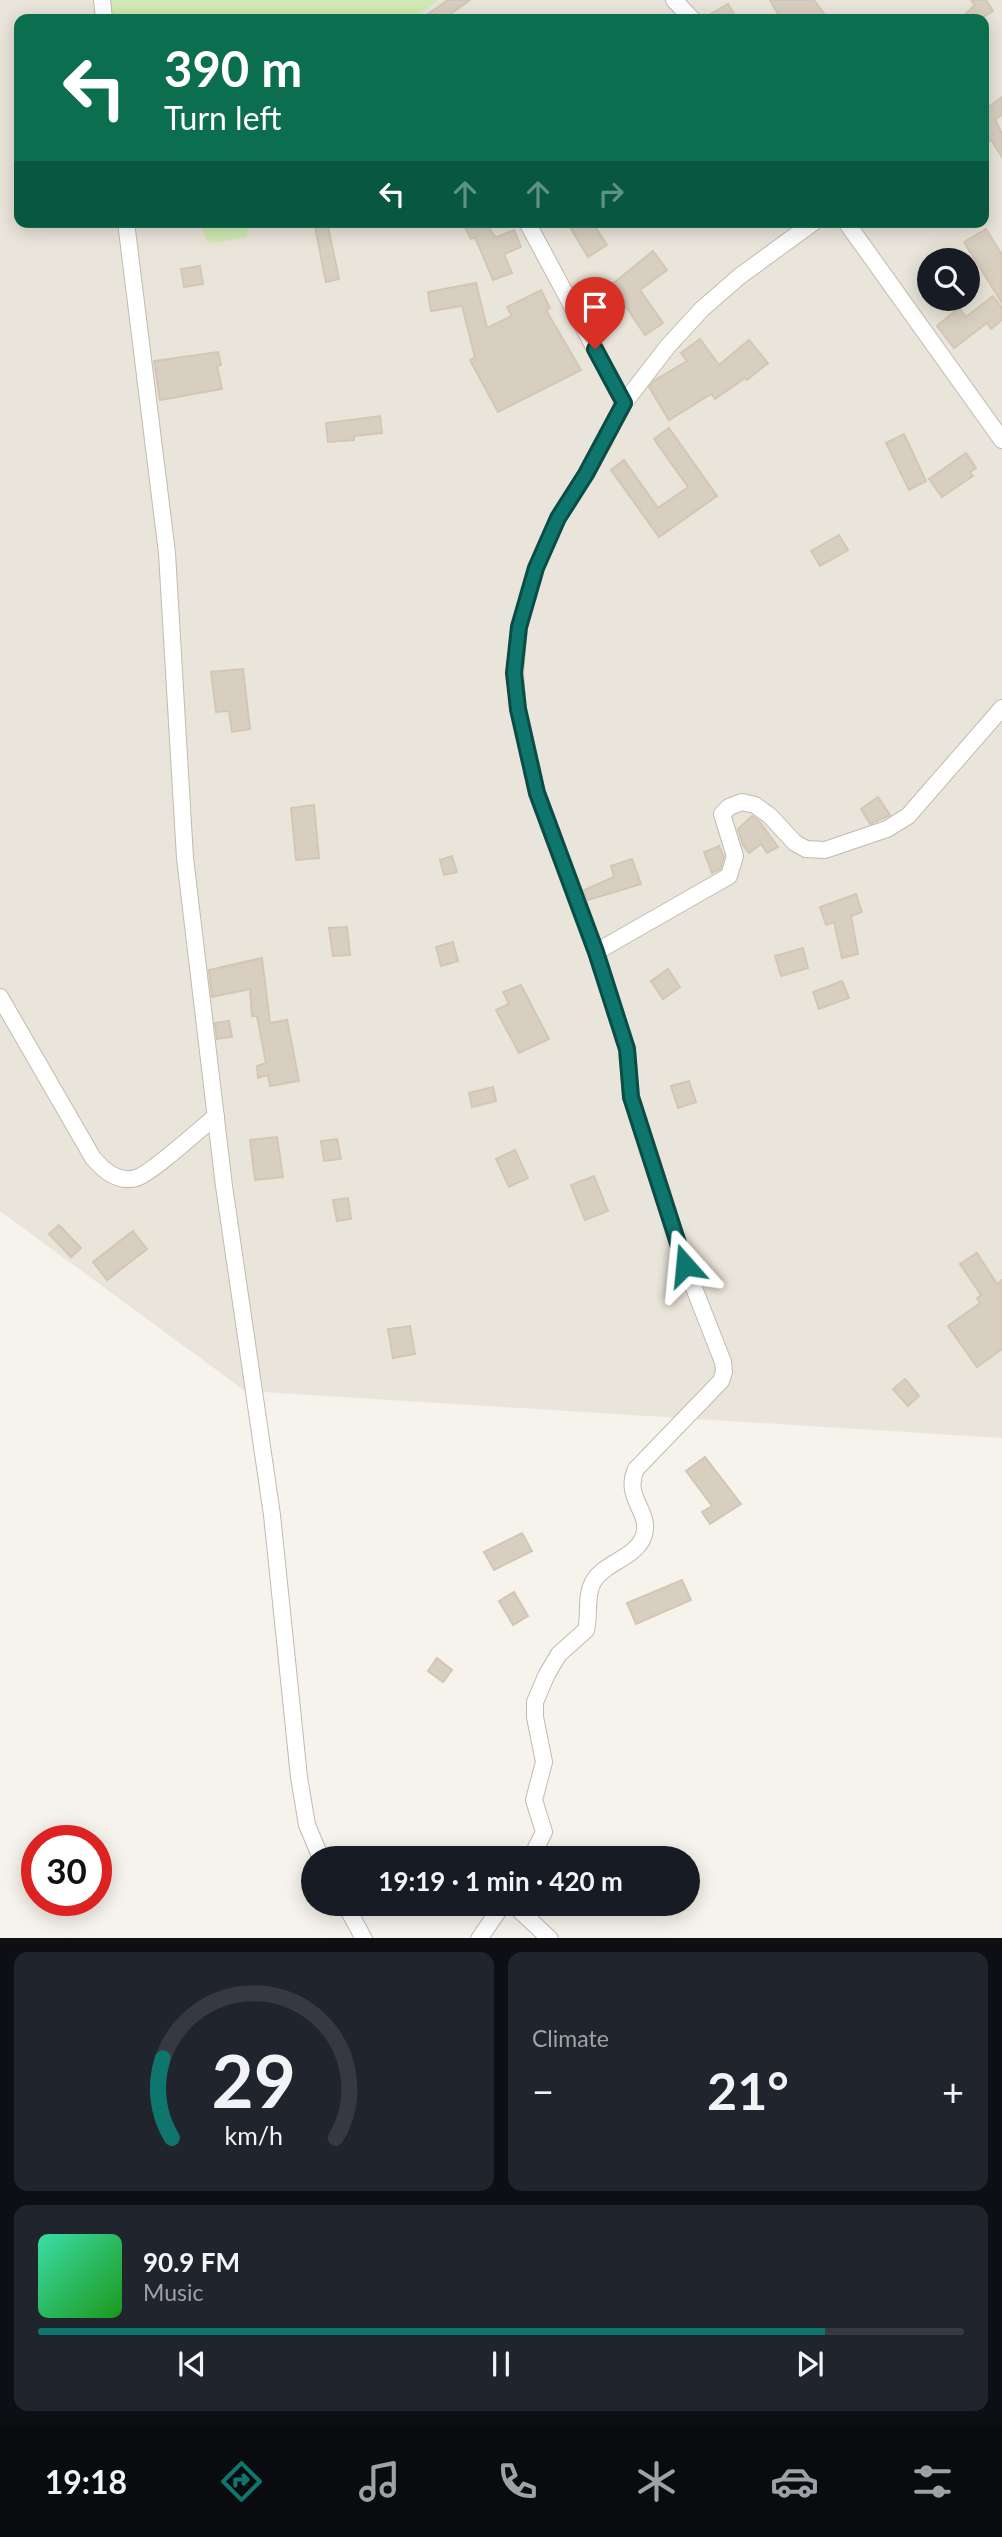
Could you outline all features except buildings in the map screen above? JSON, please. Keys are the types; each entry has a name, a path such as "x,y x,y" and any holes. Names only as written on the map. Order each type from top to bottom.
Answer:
{"street":[{"path":"674,0 687,14"},
{"path":"127,228 166,553 186,858 216,1116 272,1515 299,1777 307,1825 316,1846"},
{"path":"530,228 624,403"},
{"path":"537,1846 544,1832 534,1800 544,1762 534,1707 539,1693 559,1654 586,1630 594,1579 642,1541 646,1524 632,1492 631,1479 636,1469 720,1381 724,1372 723,1362 685,1265 631,1097 627,1049 596,952 537,793 518,709 514,673 519,627 536,568 558,518 586,474 624,403 668,346 702,309 740,276 806,228"},
{"path":"851,228 996,419 1002,440"},
{"path":"596,952 729,876 734,856 722,814 729,807 742,802 755,805 770,816 794,843 806,849 825,850 877,833 908,816 1002,708"},
{"path":"0,997 93,1158 104,1171 119,1178 137,1178 216,1116"},
{"path":"352,1916 364,1938"},
{"path":"479,1938 495,1916"},
{"path":"526,1916 550,1938"}],"shaded area":[{"path":"0,0 1002,0 1002,1438 245,1391 0,1211"}],"green space":[{"path":"107,0 438,0 420,14 108,14"},
{"path":"202,228 248,228 247,237 208,244"}],"route":[{"path":"595,349 624,403 586,474 558,518 536,568 519,627 514,673 525,746 537,793 596,952 627,1049 631,1097 685,1265"}]}
